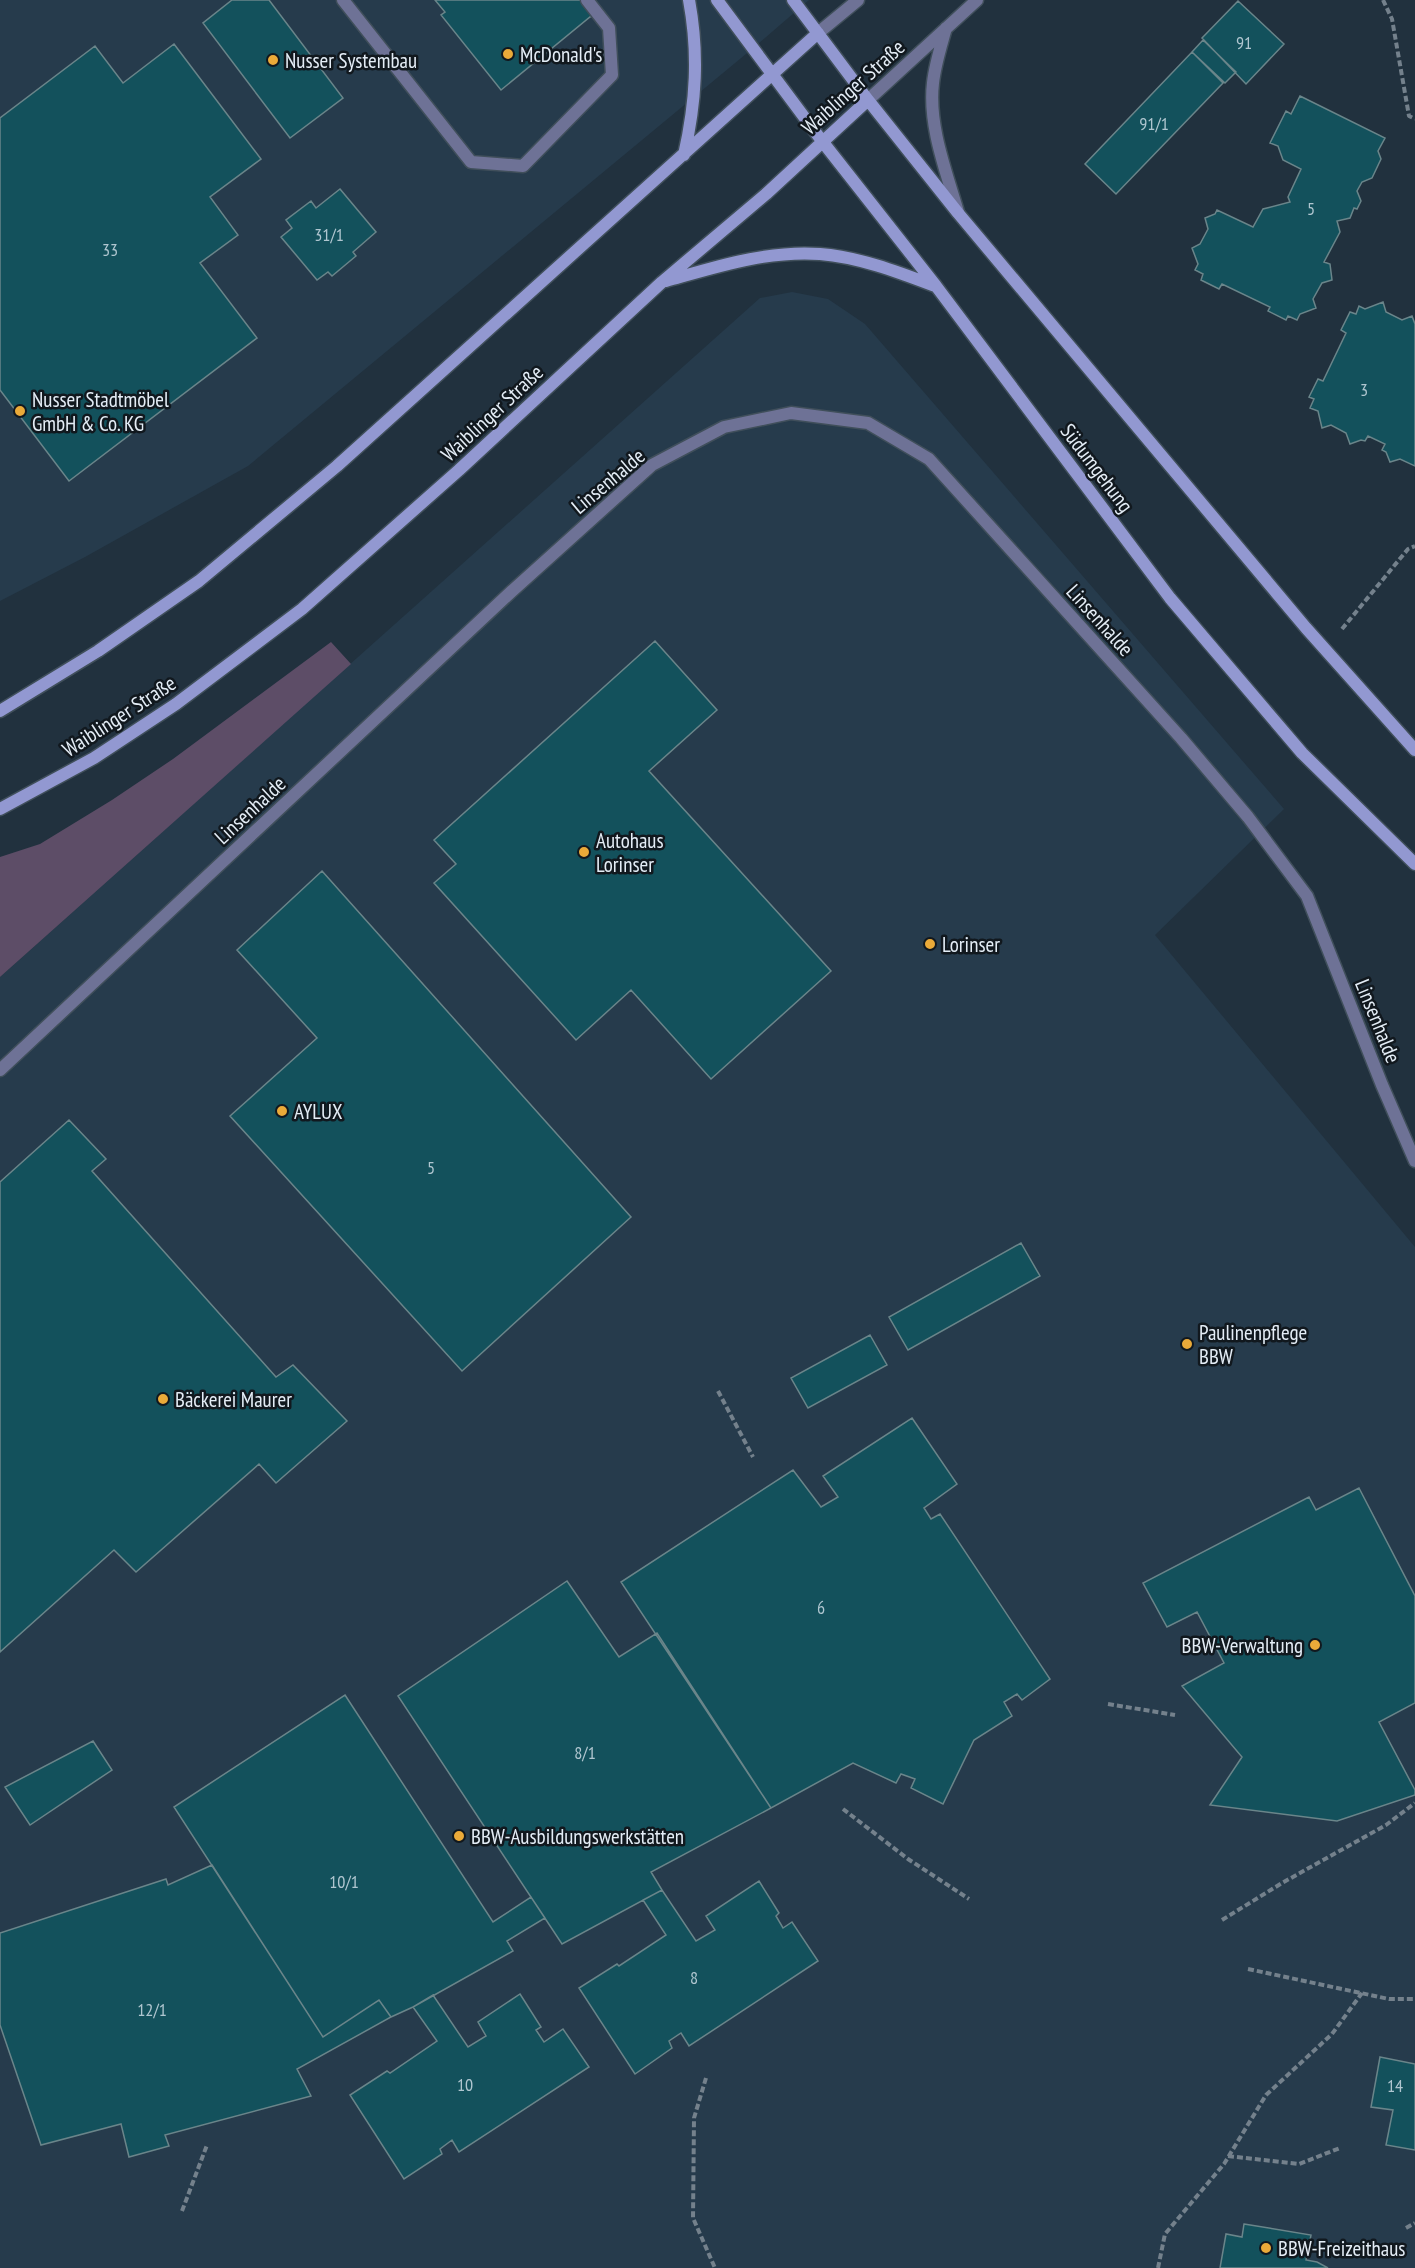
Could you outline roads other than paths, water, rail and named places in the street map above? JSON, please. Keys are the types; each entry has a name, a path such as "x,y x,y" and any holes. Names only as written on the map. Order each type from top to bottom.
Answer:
{"main road":[{"path":"684,155 693,116 696,87 694,28 689,0"},
{"name":"Südumgehung","path":"717,0 822,141 936,286 1170,598 1302,753 1415,864"},
{"path":"793,0 868,100 958,213 1325,651 1415,750"},
{"path":"0,711 98,651 199,581 337,466 818,33"},
{"name":"Waiblinger Straße","path":"0,809 94,758 176,704 302,609 459,470 662,282 766,194 868,100"},
{"path":"662,282 741,261 782,254 820,254 864,262 936,286"}],"street":[{"path":"343,0 471,162 523,166 612,75 609,28 587,0"},
{"path":"818,33 858,0"},
{"name":"Waiblinger Straße","path":"868,100 977,0"},
{"path":"946,28 937,57 932,84 932,102 942,154 958,213"},
{"name":"Linsenhalde","path":"0,1070 512,591 652,465 724,427 790,413 868,423 929,459 1181,738 1248,817 1307,896 1382,1085 1415,1161"}],"place":[{"name":"McDonald's","path":"508,54"},
{"name":"Nusser Systembau","path":"273,60"},
{"name":"Nusser Stadtmöbel GmbH & Co. KG","path":"20,411"},
{"name":"Autohaus Lorinser","path":"584,852"},
{"name":"Lorinser","path":"930,944"},
{"name":"AYLUX","path":"282,1111"},
{"name":"Paulinenpflege BBW","path":"1187,1344"},
{"name":"Bäckerei Maurer","path":"163,1399"},
{"name":"BBW-Verwaltung","path":"1315,1645"},
{"name":"BBW-Ausbildungswerkstätten","path":"459,1836"},
{"name":"BBW-Freizeithaus","path":"1266,2248"}]}
